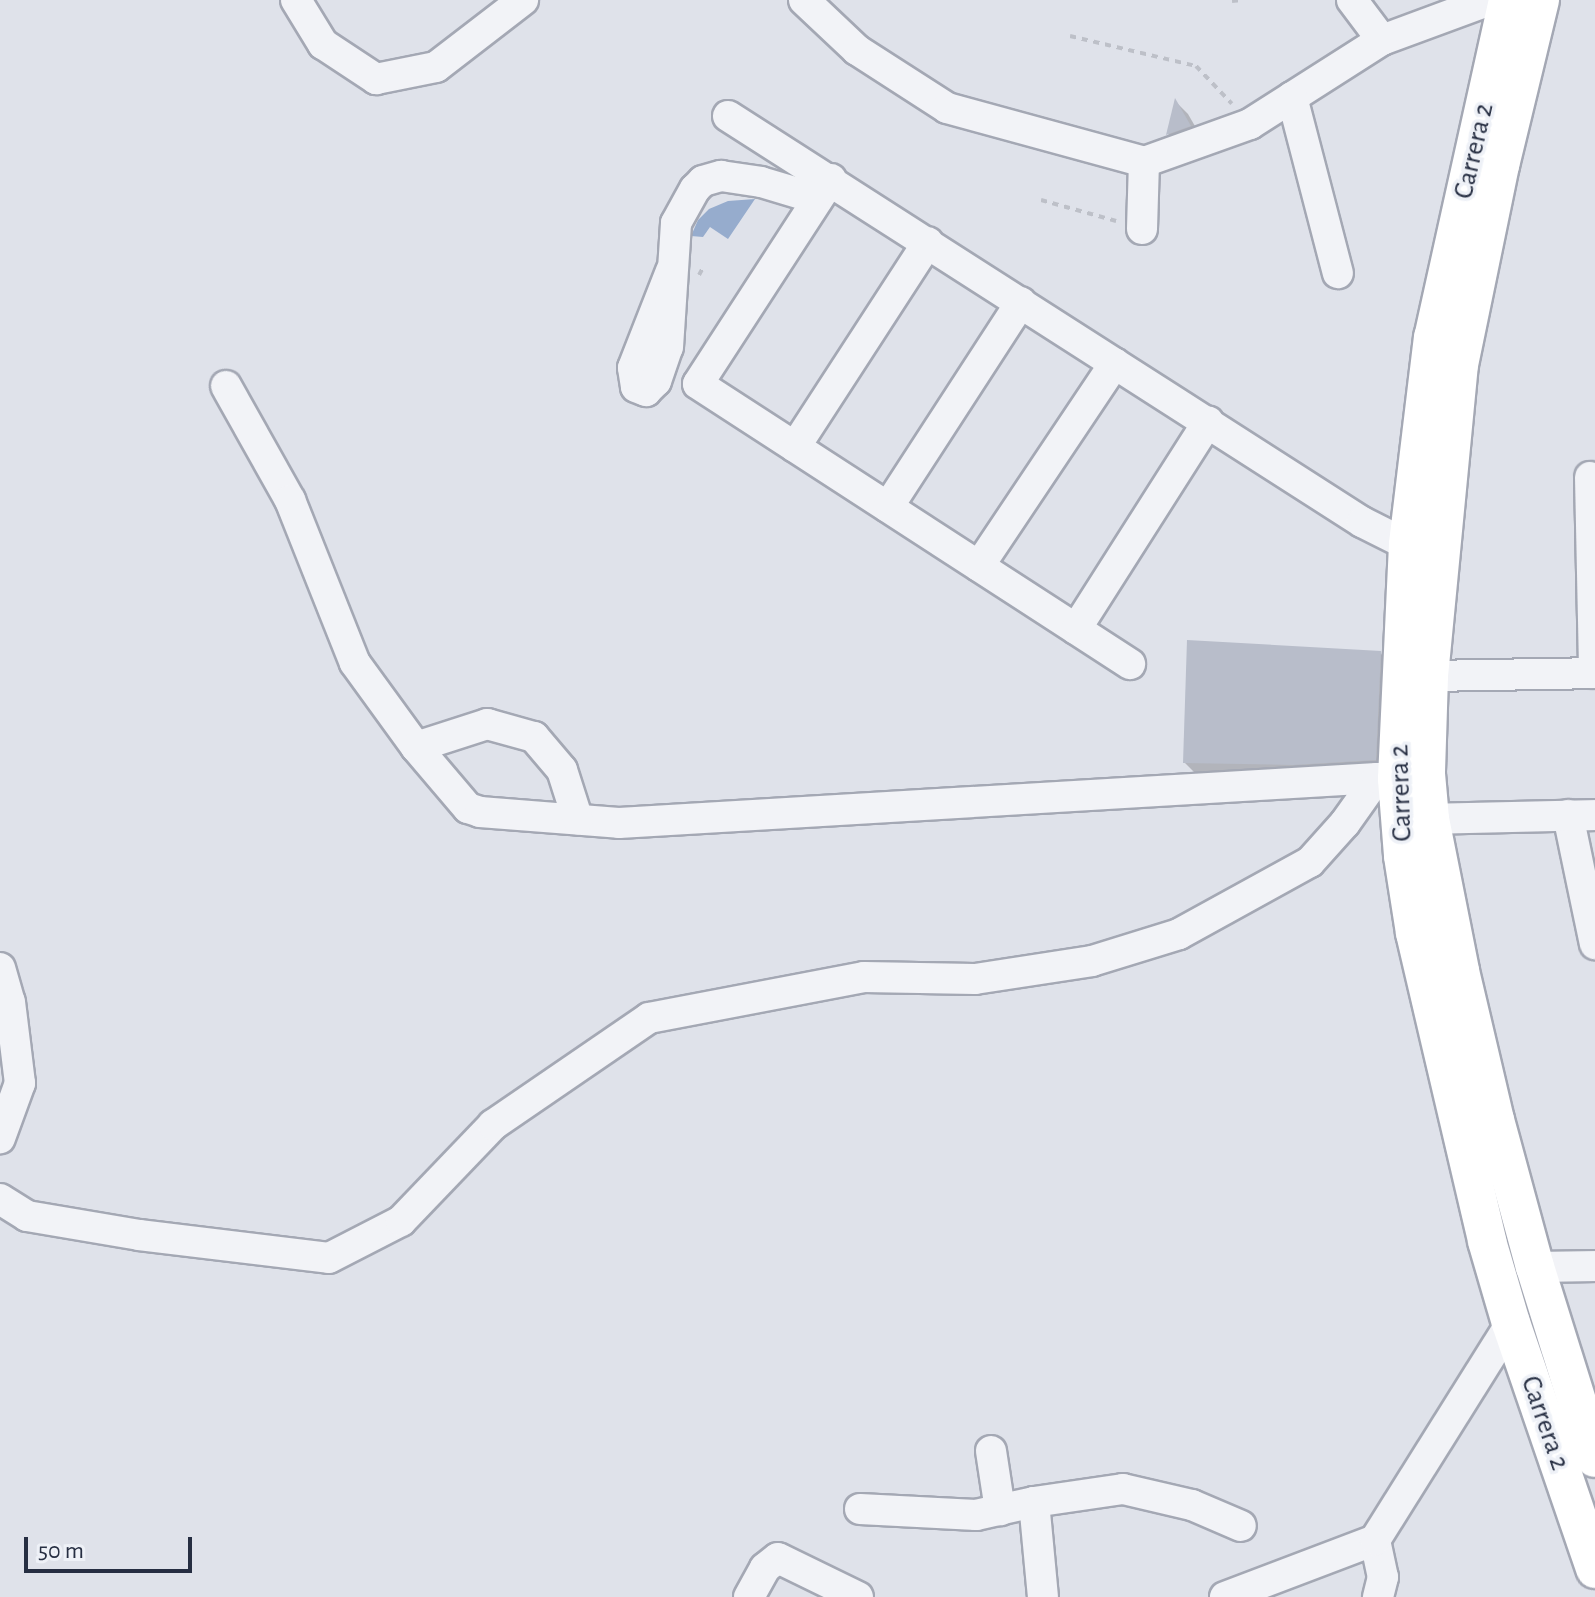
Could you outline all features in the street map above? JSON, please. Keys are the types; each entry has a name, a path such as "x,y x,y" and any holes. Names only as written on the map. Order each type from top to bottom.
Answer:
{"main road":[{"name":"Carrera 2","path":"1508,0 1433,337 1408,545 1387,779 1415,933 1487,1241 1511,1323 1595,1569"},
{"name":"Carrera 2","path":"1540,0 1500,165 1459,364 1429,676 1426,774 1430,819 1463,986 1535,1267 1595,1458"}],"street":[{"path":"296,0 323,44 376,79 436,67 523,0"},
{"path":"804,0 857,50 947,108 1144,162 1250,124 1382,40 1490,0"},
{"path":"1352,0 1382,40"},
{"path":"1292,97 1338,273"},
{"path":"728,116 824,189 928,242 1362,522 1408,545"},
{"path":"1142,229 1144,162"},
{"path":"671,271 676,223 703,181 721,176 824,189"},
{"path":"824,189 698,384 1130,664"},
{"path":"795,447 928,242"},
{"path":"888,507 1021,302"},
{"path":"979,566 1115,363"},
{"path":"226,386 290,500 355,663 416,747 468,808 488,814 619,823 1387,779"},
{"path":"1076,629 1208,422"},
{"path":"1429,676 1594,673 1590,477"},
{"path":"416,747 487,724 534,737 562,770 578,820"},
{"path":"0,1199 27,1216 139,1235 329,1258 401,1221 493,1125 649,1018 864,977 975,979 1092,961 1179,934 1310,862 1387,779"},
{"path":"1430,819 1581,815 1595,944"},
{"path":"0,968 10,1002 20,1083 0,1138"},
{"path":"1535,1267 1595,1266"},
{"path":"1225,1597 1375,1540 1511,1323"},
{"path":"991,1451 1000,1510"},
{"path":"860,1509 976,1515 1034,1502 1123,1489 1192,1505 1241,1526"},
{"path":"1034,1502 1043,1597"},
{"path":"1375,1540 1383,1577 1378,1597"},
{"path":"749,1597 765,1568 778,1558 858,1597"}],"path":[{"path":"1232,1 1242,0"},
{"path":"1070,36 1196,66 1250,124"},
{"path":"1041,200 1142,229"}],"water":[{"path":"755,199 728,239 710,227 703,237 691,236 698,220 709,209 728,201"}],"building":[{"path":"1175,98 1191,126 1166,135"},
{"path":"1187,640 1381,651 1376,760 1293,765 1183,763"}]}
